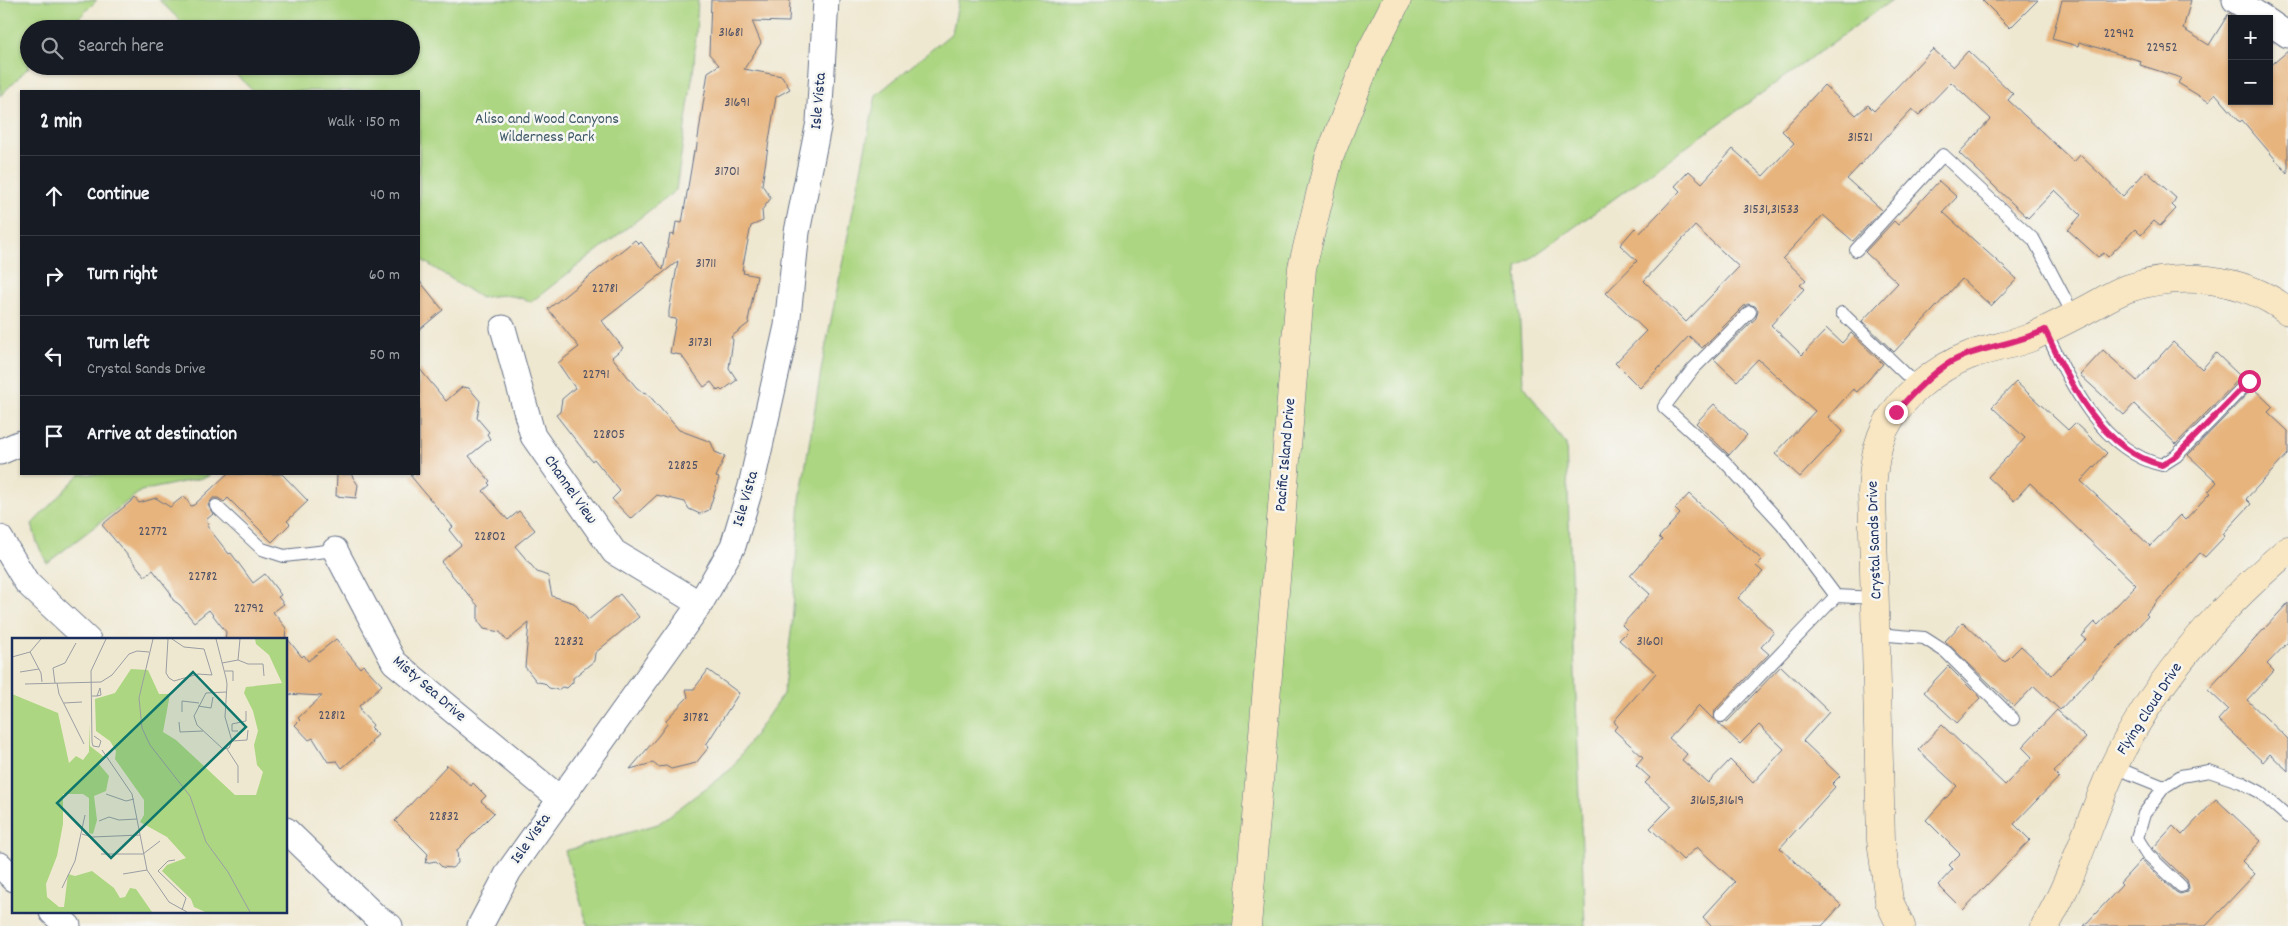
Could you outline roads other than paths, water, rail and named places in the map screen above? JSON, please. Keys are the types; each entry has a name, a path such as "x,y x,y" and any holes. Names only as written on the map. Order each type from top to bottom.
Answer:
{"street":[{"name":"Isle Vista","path":"480,926 508,871 700,604 733,546 751,486 787,326 797,232 819,122 826,0"},
{"name":"Pacific Island Drive","path":"1246,926 1302,268 1329,158 1370,53 1397,0"},
{"path":"2235,0 2259,15"},
{"path":"2273,25 2288,35"},
{"name":"Crystal Sands Drive","path":"1901,926 1889,901 1881,840 1873,470 1884,431 1896,412 1919,387 1948,364 1972,354 2029,338 2125,289 2173,278 2225,281 2274,300 2288,311"},
{"name":"Channel View","path":"503,328 533,436 614,552 700,604"},
{"path":"0,452 20,443"},
{"path":"0,538 26,583 86,638"},
{"name":"Misty Sea Drive","path":"335,550 394,662 559,798"},
{"name":"Flying Cloud Drive","path":"2045,926 2059,903 2094,810 2114,767 2144,712 2188,650 2225,608 2256,577 2285,559"},
{"path":"288,832 376,917 390,926"},
{"path":"0,865 12,877"},
{"path":"54,914 68,926"}],"lane":[{"path":"1856,250 1943,154 2034,240 2074,316"},
{"path":"1750,312 1693,369 1664,407 1725,462 1775,517 1836,596"},
{"path":"1842,313 1919,387"},
{"path":"2045,330 2074,390 2088,411 2130,451 2146,461 2162,465 2176,456 2249,381"},
{"path":"216,506 262,549 284,556 335,550"},
{"path":"1721,716 1836,596 1876,598"},
{"path":"1877,634 1924,638 1946,652 2013,719"},
{"path":"2114,767 2164,786"},
{"path":"2181,886 2147,854 2137,838 2144,814 2164,786 2181,776 2208,771 2241,782 2260,792 2288,817"}],"park label":[{"name":"Aliso and Wood Canyons Wilderness Park","path":"547,128"}]}
